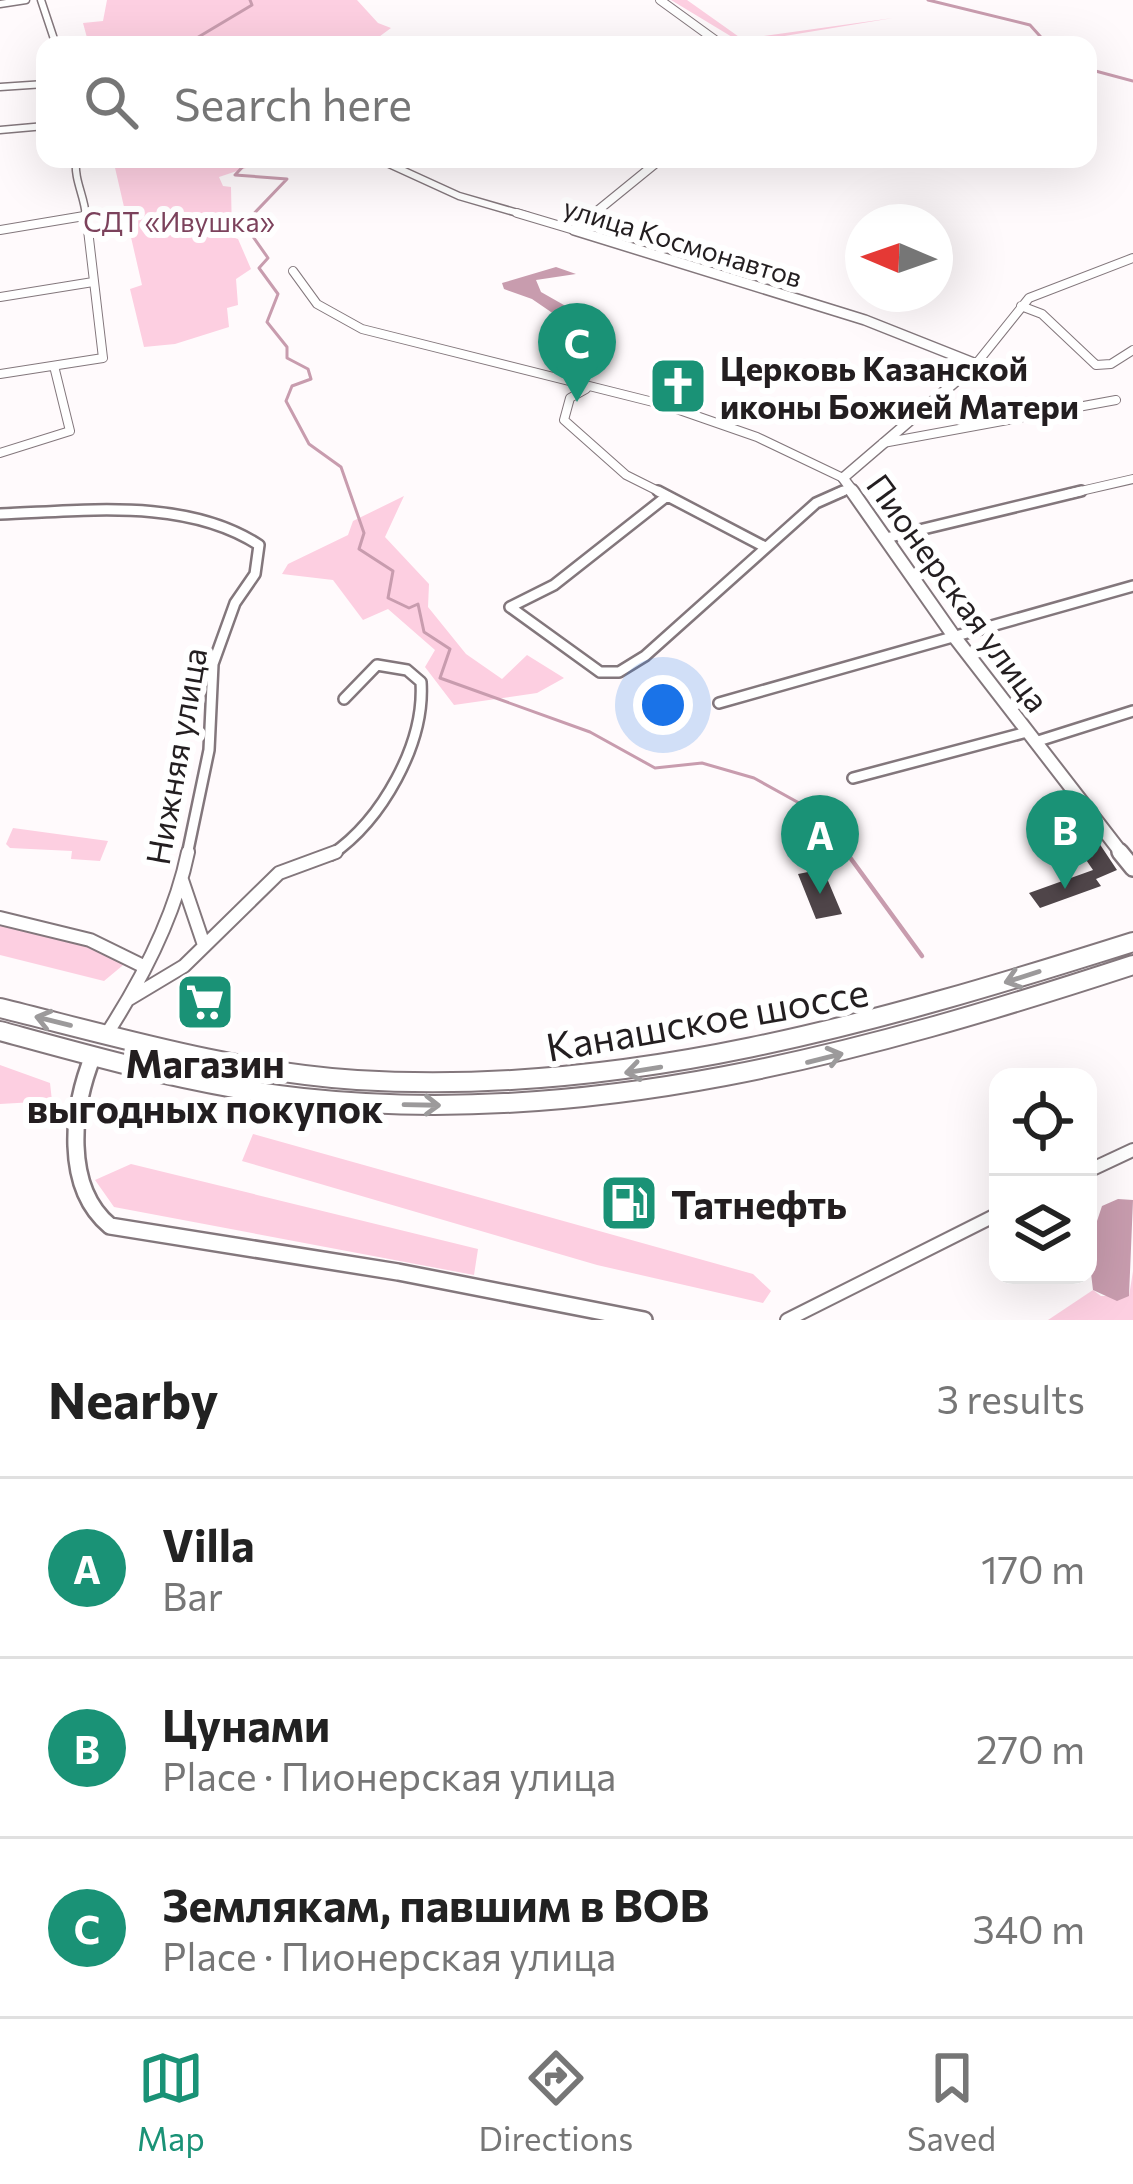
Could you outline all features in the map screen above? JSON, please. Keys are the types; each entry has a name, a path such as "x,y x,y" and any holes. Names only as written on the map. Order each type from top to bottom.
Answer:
{"main road":[{"name":"Канашское шоссе","path":"0,1008 251,1067 337,1078 472,1085 585,1079 792,1045 1133,942"},
{"name":"Канашское шоссе","path":"0,1031 196,1082 305,1098 412,1106 581,1099 763,1073 973,1018 1133,965"},
{"path":"93,1056 106,1035"}],"street":[{"path":"0,4 26,0"},
{"path":"41,0 53,36"},
{"path":"660,0 710,36"},
{"path":"0,87 36,85"},
{"path":"0,130 36,127"},
{"path":"0,374 103,358 84,196 74,179 75,168"},
{"name":"улица Космонавтов","path":"398,168 459,196 865,320 976,364"},
{"path":"574,230 650,168"},
{"path":"0,230 84,216"},
{"path":"667,496 554,585 510,607 573,656 613,674 645,656 816,503 847,483 883,443 976,364 1029,298 1133,258"},
{"name":"Пионерская улица","path":"293,271 303,291 343,320 434,350 589,388 764,439 847,483 953,635 1132,866"},
{"path":"0,297 93,282"},
{"path":"1022,306 1042,314 1096,365 1111,364 1133,350"},
{"path":"0,453 70,431 54,366"},
{"path":"589,388 570,398 565,423 607,463 765,548"},
{"path":"883,443 1115,400"},
{"path":"886,538 1133,479"},
{"name":"Нижняя улица","path":"0,514 120,510 191,515 240,531 260,544 260,556 213,664 209,750 182,880 129,999"},
{"path":"719,704 1133,586"},
{"path":"106,1035 129,999 142,996 204,945 284,868 334,854 394,781 418,730 421,682 406,670 377,665 344,699"},
{"path":"853,778 1133,711"},
{"path":"182,880 204,945"},
{"path":"0,918 90,940 143,966"},
{"path":"93,1056 77,1092 76,1138 88,1205 95,1219 110,1226 398,1272 644,1320"},
{"path":"1097,1167 1133,1150"},
{"path":"787,1320 989,1219"}],"green space":[{"path":"107,0 357,0 378,23 391,28 380,36 87,36 83,23 103,21"},
{"path":"671,0 687,0 738,36"},
{"path":"893,18 784,36 764,36"},
{"name":"СДТ «Ивушка»","path":"115,168 246,168 219,177 223,186 231,187 232,237 238,239 251,269 236,279 238,305 227,308 229,327 175,344 144,347 130,289 142,285"},
{"path":"404,496 385,537 429,584 428,607 466,654 502,679 527,655 564,678 537,693 454,705 425,667 435,650 388,609 363,620 333,580 282,574 288,564 348,535 353,521"},
{"path":"13,828 108,841 100,861 71,859 72,851 10,848 6,844"},
{"path":"0,922 134,956 104,981 0,955"},
{"path":"0,1065 50,1083 52,1101 0,1104"},
{"path":"253,1134 753,1274 771,1291 763,1303 597,1265 242,1161"},
{"path":"131,1164 478,1249 474,1275 114,1207 95,1180"},
{"path":"1133,1271 1133,1320 1048,1320 1093,1290 1101,1296 1129,1296"}],"shaded area":[{"path":"556,267 576,274 536,280 541,292 585,317 570,325 532,299 504,289 502,283"},
{"path":"1118,1199 1133,1200 1129,1296 1117,1301 1093,1290 1102,1206"}],"building":[{"path":"1087,825 1117,870 1096,879 1101,886 1040,908 1029,893 1093,870 1067,832"},
{"path":"823,869 842,914 816,919 798,874"},
{"name":"Магазин выгодных покупок","path":"191,985 231,996 219,1018 179,1007"}],"waterway":[{"path":"200,36 252,5 250,0"},
{"path":"928,0 1030,25 1040,36"},
{"path":"1097,71 1133,81"},
{"path":"242,168 235,175 287,179 244,224 268,258 259,268 278,294 267,322 287,347 287,358 308,369 311,379 292,386 286,401 309,444 341,467 364,533 359,549 393,571 388,598 409,608 418,604 424,632 450,649 440,678 590,732 655,768 702,763 754,778 819,814 849,855"},
{"path":"846,852 922,956"}],"place":[{"name":"Церковь Казанской иконы Божией Матери","path":"678,386"},
{"name":"Землякам, павшим в ВОВ","path":"577,402"},
{"name":"Цунами","path":"1065,889"},
{"name":"Villa","path":"820,894"},
{"name":"Магазин выгодных покупок","path":"205,1002"},
{"name":"Татнефть","path":"629,1203"}]}
